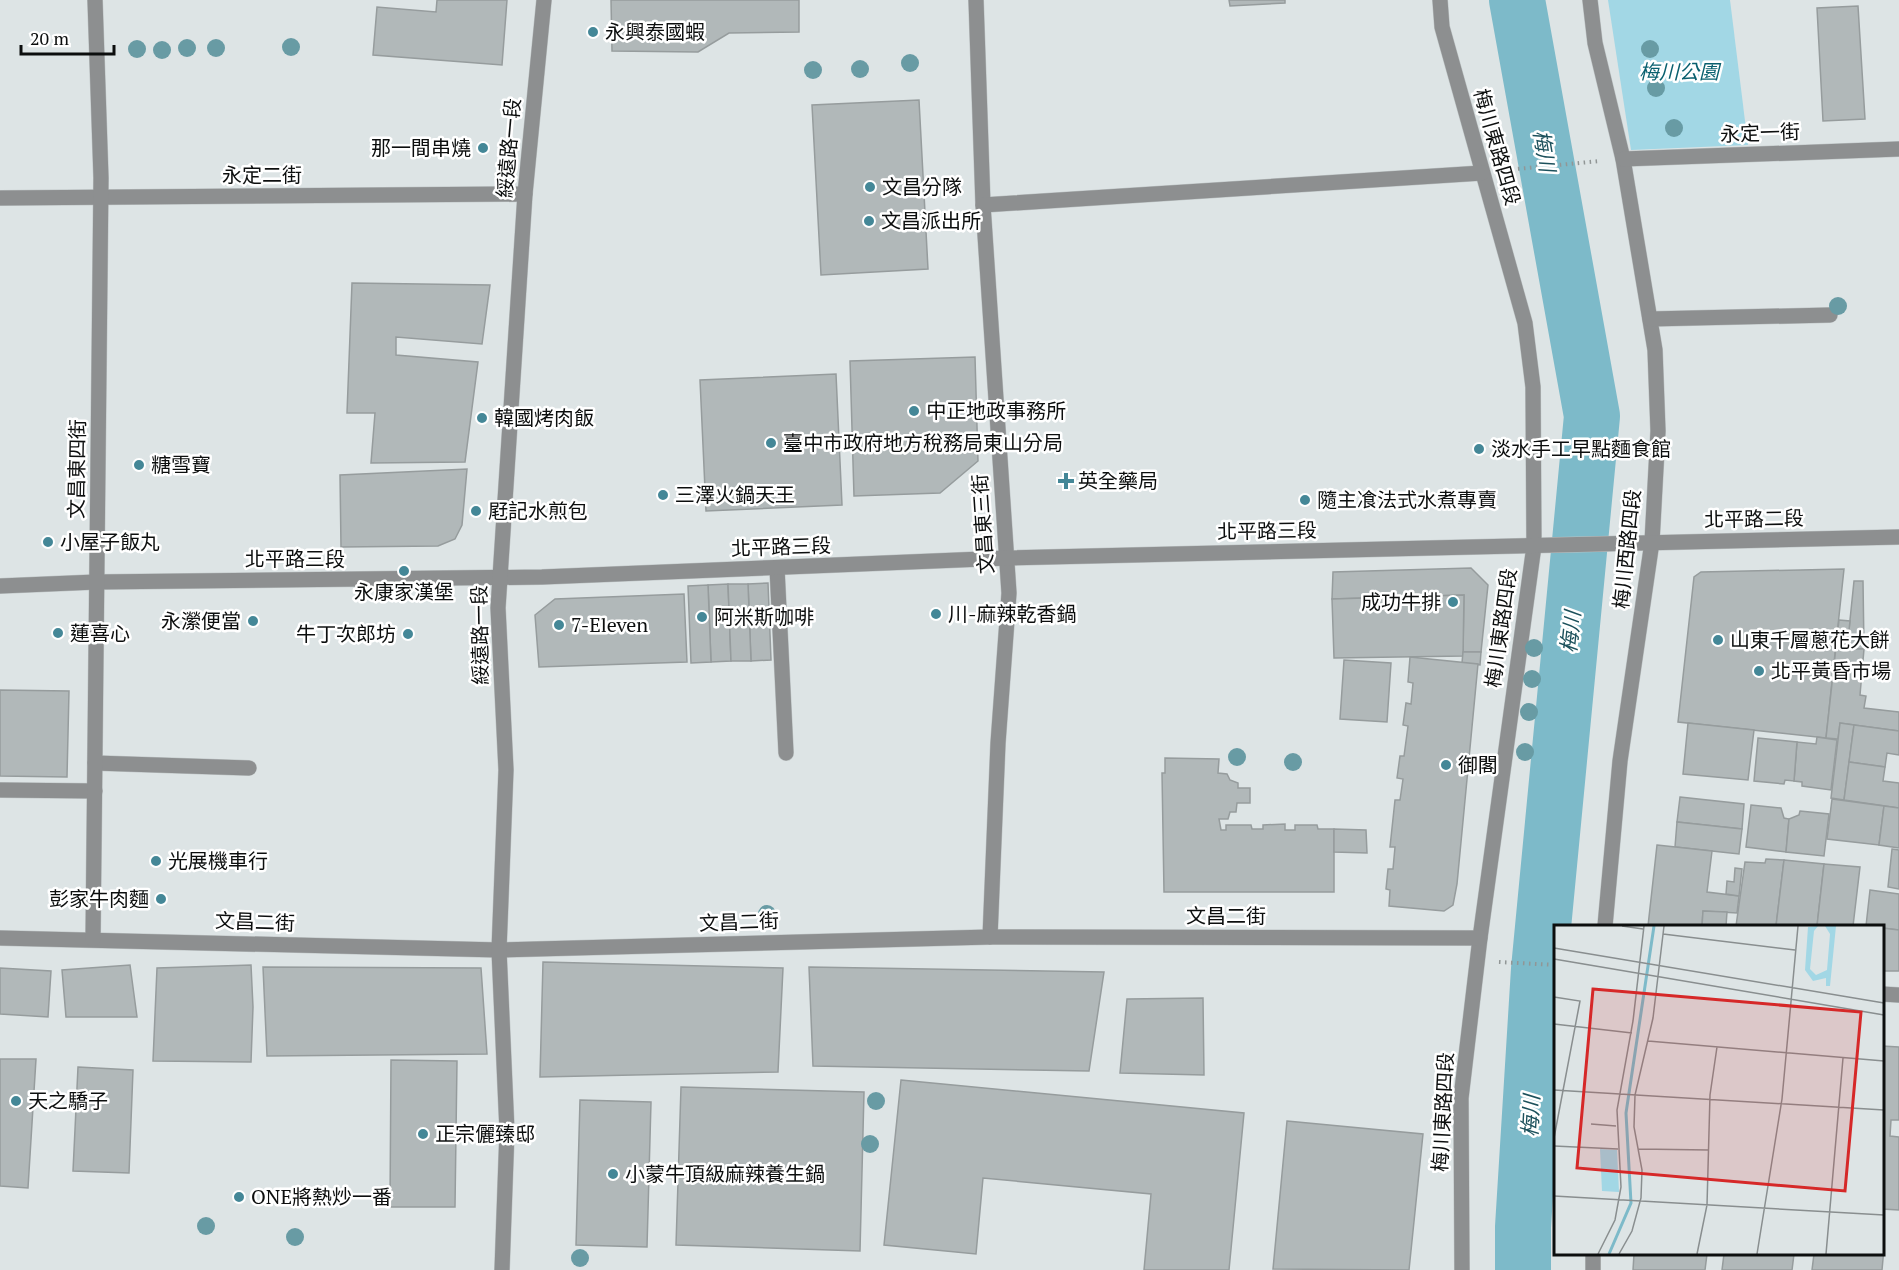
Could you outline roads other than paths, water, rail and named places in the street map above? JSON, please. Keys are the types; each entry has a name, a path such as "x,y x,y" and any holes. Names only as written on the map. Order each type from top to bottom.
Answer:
{"street":[{"name":"文昌東四街","path":"93,939 101,197 95,0"},
{"name":"綏遠路一段","path":"502,1270 507,1131 499,950 506,770 498,608 525,194 544,0"},
{"name":"文昌東三街","path":"976,0 983,206 1009,593 998,743 990,937"},
{"name":"梅川東路四段","path":"1440,0 1442,27 1525,323 1533,387 1534,546 1480,938 1461,1098 1462,1270"},
{"name":"梅川西路四段","path":"1590,0 1595,43 1623,159 1655,350 1658,432 1652,542 1620,761 1605,925"},
{"name":"永定一街","path":"1623,159 1899,149"},
{"path":"983,206 1482,173"},
{"name":"永定二街","path":"0,198 525,194"},
{"path":"1650,319 1830,315"},
{"name":"北平路二段","path":"1563,545 1899,537"},
{"name":"北平路三段","path":"0,586 96,582 500,578 1007,558 1563,545"},
{"path":"777,568 786,753"},
{"path":"95,763 249,768"},
{"path":"0,790 95,791"},
{"name":"文昌二街","path":"0,938 499,950 990,937 1480,938"},
{"path":"1884,994 1899,995"}],"waterway":[{"name":"梅川","path":"1517,0 1592,416 1539,969 1523,1227 1523,1270"}],"place":[{"name":"永興泰國蝦","path":"593,32"},
{"name":"那一間串燒","path":"483,148"},
{"name":"文昌分隊","path":"870,187"},
{"name":"文昌派出所","path":"869,221"},
{"name":"中正地政事務所","path":"914,411"},
{"name":"韓國烤肉飯","path":"482,418"},
{"name":"臺中市政府地方稅務局東山分局","path":"771,443"},
{"name":"淡水手工早點麵食館","path":"1479,449"},
{"name":"糖雪寶","path":"139,465"},
{"name":"英全藥局","path":"1066,481"},
{"name":"三澤火鍋天王","path":"663,495"},
{"name":"隨主飡法式水煮專賣","path":"1305,500"},
{"name":"屘記水煎包","path":"476,511"},
{"name":"小屋子飯丸","path":"48,542"},
{"name":"永康家漢堡","path":"404,571"},
{"name":"成功牛排","path":"1453,602"},
{"name":"川-麻辣乾香鍋","path":"936,614"},
{"name":"阿米斯咖啡","path":"702,617"},
{"name":"永瀠便當","path":"253,621"},
{"name":"7-Eleven","path":"559,625"},
{"name":"蓮喜心","path":"58,633"},
{"name":"牛丁次郎坊","path":"408,634"},
{"name":"山東千層蔥花大餅","path":"1718,640"},
{"name":"北平黃昏市場","path":"1759,671"},
{"name":"御閣","path":"1446,765"},
{"name":"光展機車行","path":"156,861"},
{"name":"彭家牛肉麵","path":"161,899"},
{"name":"天之驕子","path":"16,1101"},
{"name":"正宗儷臻邸","path":"423,1134"},
{"name":"小蒙牛頂級麻辣養生鍋","path":"613,1174"},
{"name":"ONE將熱炒一番","path":"239,1197"}],"park label":[{"name":"梅川公園","path":"1679,72"}]}
